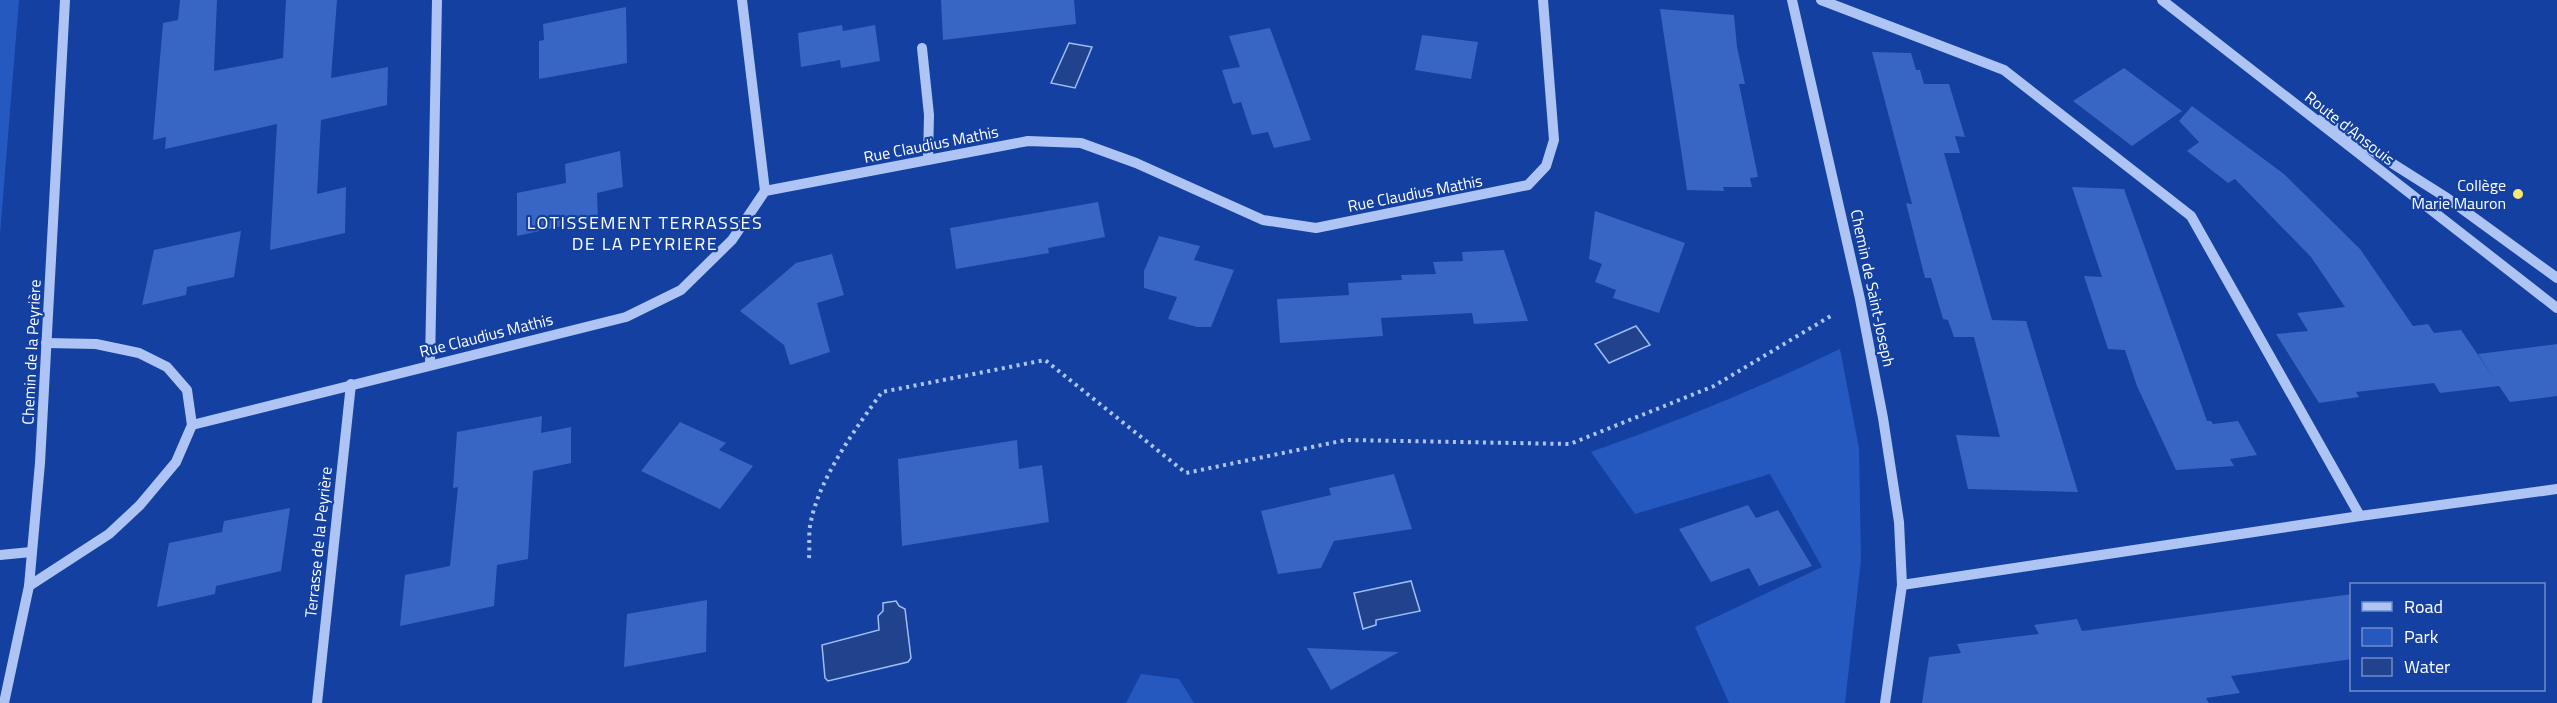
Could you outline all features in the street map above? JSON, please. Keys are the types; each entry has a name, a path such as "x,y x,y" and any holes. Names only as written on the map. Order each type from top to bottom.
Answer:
{"street":[{"name":"Chemin de la Peyrière","path":"3,703 29,586 40,463 65,0"},
{"path":"430,364 437,0"},
{"path":"742,0 765,191"},
{"name":"Rue Claudius Mathis","path":"192,425 626,317 681,290 732,240 765,191 1028,141 1081,142 1136,163 1263,220 1316,228 1528,185 1540,176 1550,157 1554,140 1543,0"},
{"name":"Chemin de Saint-Joseph","path":"1792,0 1860,299 1883,418 1899,522 1902,585 1885,703"},
{"path":"1821,0 2004,70 2191,216 2360,516"},
{"name":"Route d'Ansouis","path":"2162,0 2557,308"},
{"path":"922,48 929,115 928,160"},
{"name":"Route d'Ansouis","path":"2266,83 2447,198 2557,278"},
{"path":"29,586 109,534 140,505 176,462 192,425 187,390 167,367 139,353 96,344 46,343"},
{"name":"Terrasse de la Peyrière","path":"317,703 351,384"},
{"path":"1902,585 2360,516 2557,489"},
{"path":"0,555 31,552"}],"path":[{"path":"809,558 811,518 822,492 860,422 882,392 1045,360 1186,473 1346,440 1570,444 1714,386 1860,299"}],"green space":[{"path":"0,0 19,0 0,234"},
{"path":"1840,349 1859,448 1861,560 1845,703 1729,703 1695,627 1822,567 1770,474 1635,514 1591,452 1717,404"},
{"path":"1141,674 1179,679 1194,703 1126,703"}],"water":[{"path":"1069,43 1092,47 1075,88 1051,83"},
{"path":"1636,326 1650,345 1609,363 1595,344"},
{"path":"1411,581 1420,611 1376,620 1376,625 1363,629 1354,593"},
{"path":"896,601 905,609 911,658 908,662 828,681 825,678 822,645 879,630 878,616 883,611 883,603"}],"building":[{"path":"180,0 217,0 214,71 283,58 286,0 337,0 331,78 388,67 387,105 321,120 317,194 346,187 345,233 270,250 277,124 165,149 166,137 153,140 163,23 178,20"},
{"path":"941,0 1074,0 1076,24 943,40"},
{"path":"626,7 627,63 539,79 539,41 544,40 543,24"},
{"path":"1660,9 1734,15 1737,47 1745,84 1739,84 1758,177 1750,178 1752,187 1723,187 1724,191 1687,190"},
{"path":"842,25 843,31 875,25 880,61 841,68 840,60 801,67 798,33"},
{"path":"1270,28 1311,140 1274,148 1268,132 1252,135 1241,102 1233,104 1222,70 1240,67 1229,36"},
{"path":"1422,35 1478,42 1471,79 1415,70"},
{"path":"1872,52 1911,53 1916,70 1920,70 1924,84 1949,84 1965,137 1955,136 1960,153 1944,153 1992,320 2026,321 2078,492 1968,489 1956,435 2000,437 1974,337 1954,337 1948,320 1943,319 1931,278 1925,278 1906,203 1912,204"},
{"path":"2124,68 2182,111 2132,146 2073,101"},
{"path":"2192,106 2284,174 2360,249 2413,326 2428,324 2434,333 2461,330 2495,380 2478,354 2557,344 2557,396 2510,402 2499,386 2440,393 2434,383 2356,392 2359,397 2319,403 2276,334 2308,331 2297,313 2345,307 2311,257 2235,179 2228,183 2187,151 2199,142 2179,121"},
{"path":"620,151 623,187 597,193 598,218 517,236 517,193 566,183 565,164"},
{"path":"2072,187 2124,189 2207,421 2213,424 2238,421 2257,455 2230,459 2234,466 2176,470 2137,386 2125,350 2108,349 2084,276 2102,277"},
{"path":"1098,202 1105,237 1048,248 1049,253 956,269 950,228"},
{"path":"1595,211 1685,243 1659,313 1613,298 1616,290 1595,282 1602,264 1589,259"},
{"path":"241,231 234,277 187,287 186,295 142,305 154,250"},
{"path":"1159,236 1200,246 1194,260 1234,270 1211,327 1197,327 1168,319 1177,297 1144,288 1144,271"},
{"path":"1504,250 1528,321 1474,324 1472,313 1381,318 1383,336 1280,343 1277,299 1349,295 1348,283 1402,280 1401,275 1436,274 1433,262 1463,261 1462,252"},
{"path":"832,254 844,295 817,303 830,352 790,365 784,345 740,311 796,263"},
{"path":"542,416 541,433 571,427 571,463 533,471 528,559 497,565 494,606 400,626 405,575 450,566 458,487 453,488 457,432"},
{"path":"680,422 726,443 719,450 753,466 720,509 641,471"},
{"path":"1017,440 1019,469 1042,465 1049,522 902,546 898,459"},
{"path":"1394,474 1412,529 1334,541 1321,568 1278,574 1261,511 1331,495 1329,488"},
{"path":"1748,505 1756,518 1778,510 1812,566 1759,586 1749,568 1711,582 1679,529"},
{"path":"290,508 281,571 216,586 215,594 157,607 169,543 222,532 224,521"},
{"path":"2350,594 2350,659 2231,676 2240,693 2206,698 2209,703 1922,703 1929,657 1961,653 1957,644 2039,634 2034,625 2077,619 2082,631"},
{"path":"707,600 706,652 624,667 627,614"},
{"path":"1307,648 1399,652 1331,690"}],"place":[{"name":"Collège Marie Mauron","path":"2518,194"}],"district":[{"name":"LOTISSEMENT TERRASSES DE LA PEYRIERE","path":"645,232"}]}
